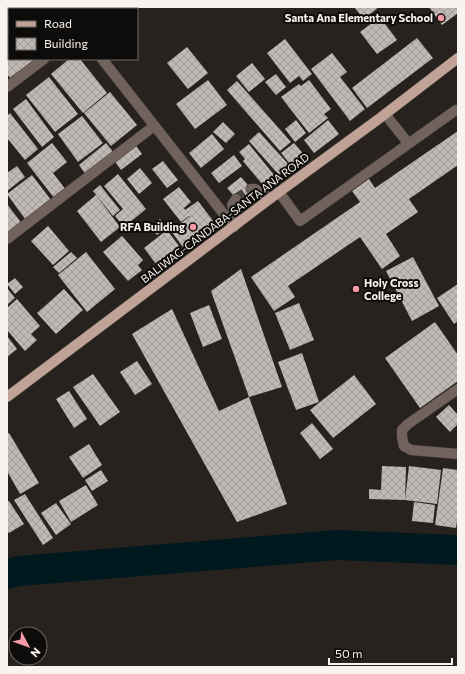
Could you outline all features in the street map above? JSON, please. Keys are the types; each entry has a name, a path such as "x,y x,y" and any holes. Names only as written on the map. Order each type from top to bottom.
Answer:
{"main road":[{"name":"BALIWAG-CANDABA-SANTA ANA ROAD","path":"7,397 458,58"}],"street":[{"path":"7,87 43,60"},
{"path":"103,60 221,212 236,225"},
{"path":"279,192 300,221 456,110"},
{"path":"385,114 408,143"},
{"path":"7,239 154,126"},
{"path":"250,188 255,189 270,198"},
{"path":"221,212 234,202 236,225"},
{"path":"458,389 408,424 402,430 402,437 404,446 411,450 458,454"}],"building":[{"path":"81,7 105,7 104,8"},
{"path":"354,7 379,7 364,19"},
{"path":"429,7 456,7 458,13 442,25"},
{"path":"380,17 397,40 377,54 360,32"},
{"path":"7,24 8,50 7,50"},
{"path":"417,38 433,58 367,108 352,88"},
{"path":"285,39 312,74 303,81 299,76 290,83 267,53"},
{"path":"187,47 208,73 188,89 167,63"},
{"path":"8,52 8,60 36,60 12,80 7,74"},
{"path":"332,53 347,72 340,77 365,109 350,121 311,69"},
{"path":"68,60 81,60 107,93 83,113 51,74"},
{"path":"252,63 265,79 249,92 236,76"},
{"path":"276,74 286,87 276,95 265,82"},
{"path":"49,77 78,114 55,132 26,95"},
{"path":"208,80 227,105 195,129 176,104"},
{"path":"309,80 331,109 324,114 328,118 309,133 281,97 299,84 301,86"},
{"path":"237,81 291,142 280,151 227,90"},
{"path":"110,92 137,125 111,146 84,113"},
{"path":"26,99 54,137 42,147 13,109"},
{"path":"10,113 38,149 25,160 7,138 7,116"},
{"path":"82,116 103,143 78,162 58,134"},
{"path":"296,120 306,133 295,142 285,129"},
{"path":"328,120 339,134 314,153 304,140"},
{"path":"223,122 235,134 226,143 213,132"},
{"path":"458,131 458,165 409,199 418,212 386,234 400,256 382,269 360,237 288,286 295,297 274,311 251,277 360,202 352,191 369,179 375,188"},
{"path":"259,132 290,166 279,175 249,141"},
{"path":"212,134 224,149 201,168 189,153"},
{"path":"52,143 67,162 53,173 66,190 55,199 27,163"},
{"path":"106,143 114,153 86,175 79,165"},
{"path":"134,143 142,154 121,170 113,159"},
{"path":"294,143 306,157 293,168 281,153"},
{"path":"249,144 279,181 267,190 243,161 245,159 239,152"},
{"path":"234,155 242,166 219,183 211,173"},
{"path":"163,161 178,180 167,188 152,169"},
{"path":"17,166 25,177 7,191 7,173"},
{"path":"140,168 152,183 139,194 127,179"},
{"path":"118,174 146,209 124,227 115,216 123,209 104,186"},
{"path":"32,175 51,200 25,219 7,194"},
{"path":"241,177 254,192 240,203 227,188"},
{"path":"100,185 120,210 113,216 93,191"},
{"name":"RFA Building","path":"179,187 191,202 184,208 185,210 198,201 214,222 183,247 171,231 190,216 181,222 163,199"},
{"path":"96,195 120,227 101,242 77,211"},
{"path":"7,204 23,225 7,238"},
{"path":"160,219 167,227 157,235 150,227"},
{"path":"48,226 69,251 53,265 31,241"},
{"path":"167,230 179,246 156,264 144,248"},
{"path":"122,236 143,260 138,265 142,270 128,281 103,252"},
{"path":"71,252 77,258 59,273 53,267"},
{"path":"86,252 115,289 87,312 58,275"},
{"path":"413,257 439,306 412,321 386,271"},
{"path":"241,269 282,387 249,397 211,291"},
{"path":"15,278 23,287 15,294 7,284"},
{"path":"458,284 458,321 454,324 437,298"},
{"path":"7,288 15,298 7,305"},
{"path":"64,289 83,310 56,334 37,313"},
{"path":"17,299 40,326 31,334 37,340 25,351 7,330 7,308"},
{"path":"299,303 314,340 290,350 275,313"},
{"path":"209,305 222,339 203,347 190,313"},
{"path":"172,309 219,411 249,397 287,504 237,522 132,334"},
{"path":"435,322 458,355 458,381 420,408 385,358"},
{"path":"7,336 17,349 7,357"},
{"path":"302,353 319,402 296,410 278,362"},
{"path":"137,361 152,384 135,395 120,372"},
{"path":"93,374 120,412 100,426 73,387"},
{"path":"354,375 376,404 333,438 310,410"},
{"path":"69,391 87,419 74,428 56,399"},
{"path":"449,405 458,415 458,424 450,432 436,417"},
{"path":"312,423 333,449 320,459 300,433"},
{"path":"9,433 39,483 20,494 7,471 7,434"},
{"path":"89,444 102,465 83,478 69,457"},
{"path":"382,466 406,467 405,500 369,499 369,489 381,490"},
{"path":"409,466 441,470 437,504 405,500"},
{"path":"443,468 458,470 458,514 456,528 435,525"},
{"path":"101,470 108,481 92,491 85,480"},
{"path":"86,485 98,505 71,522 59,501"},
{"path":"25,494 53,538 43,545 14,500"},
{"path":"9,501 24,524 9,533 7,530 7,502"},
{"path":"414,502 435,505 433,523 412,521"},
{"path":"56,503 71,524 56,535 41,513"}],"waterway":[{"path":"7,574 19,571 337,545 458,550"}],"tunnel":[{"path":"236,199 251,189"}],"place":[{"name":"Santa Ana Elementary School","path":"441,18"},
{"name":"RFA Building","path":"193,227"},
{"name":"Holy Cross College","path":"356,289"}]}
